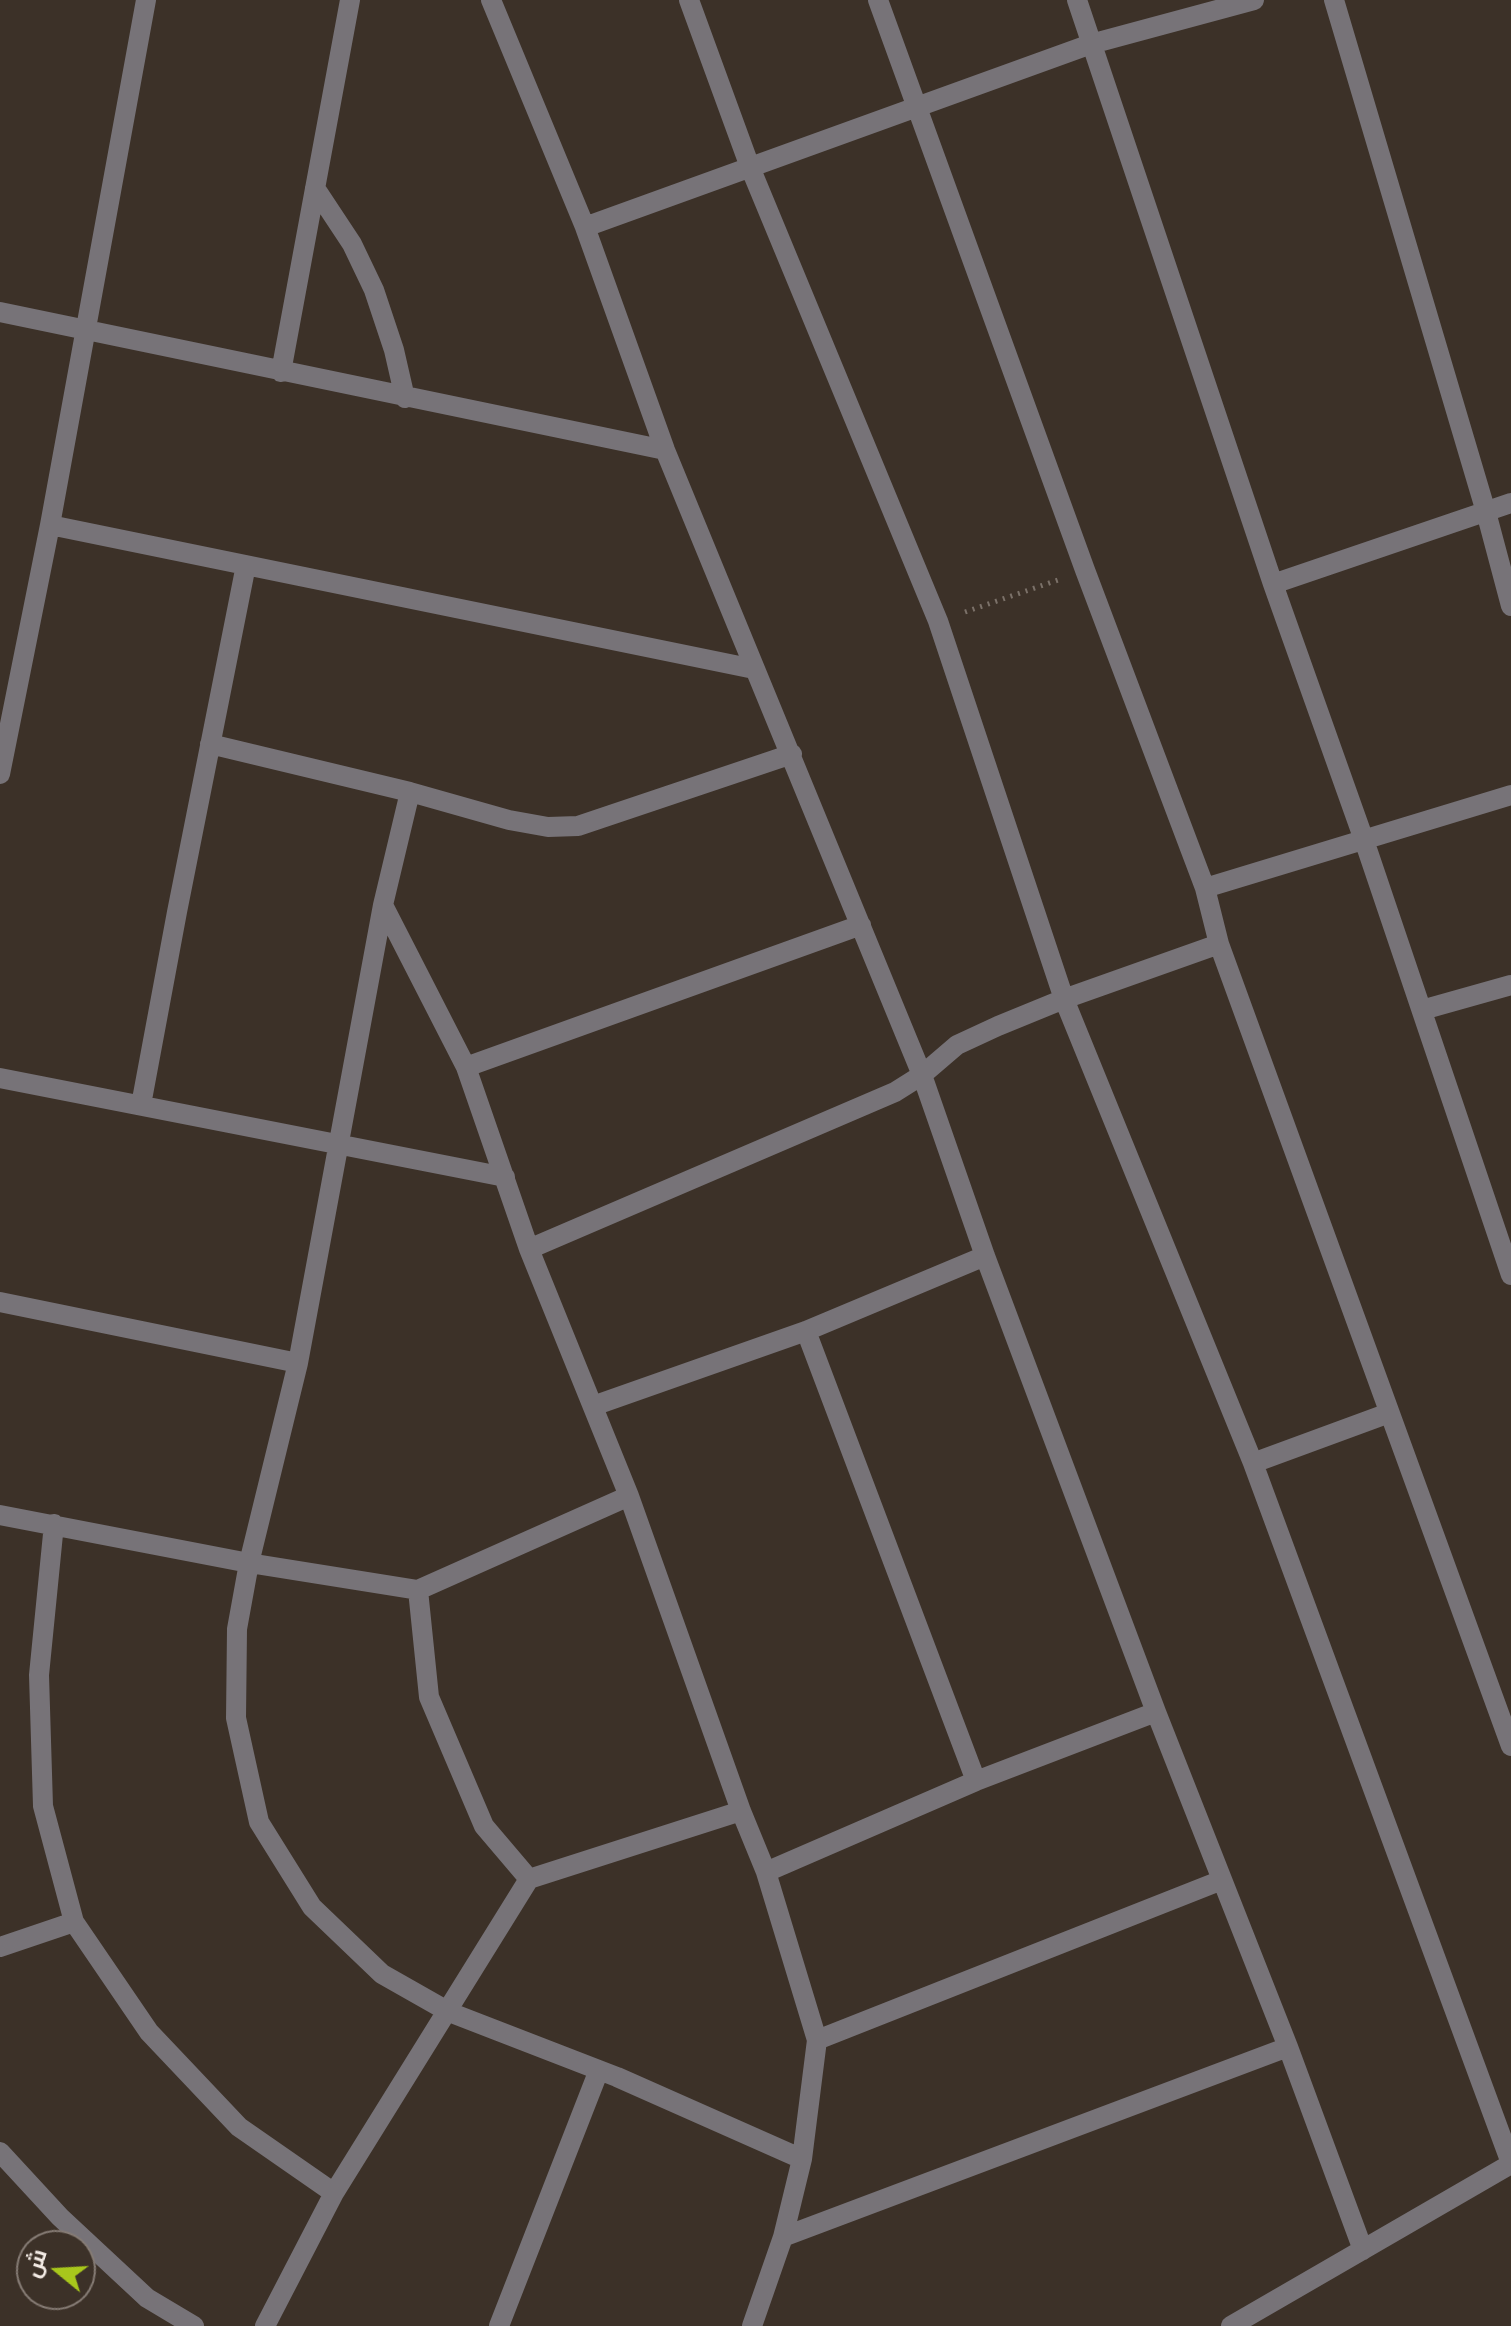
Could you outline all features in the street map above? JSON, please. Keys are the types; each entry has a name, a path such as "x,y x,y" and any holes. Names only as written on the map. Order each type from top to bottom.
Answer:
{"street":[{"path":"0,774 50,525 146,0"},
{"path":"281,372 350,0"},
{"path":"491,0 585,227 665,450 922,1075 985,1256 1156,1712 1288,2047 1363,2250"},
{"path":"689,0 750,167 938,621 1064,999 1253,1463 1511,2164 1231,2326"},
{"path":"878,0 1085,570 1205,888 1219,944 1511,1746"},
{"path":"1077,0 1273,584 1364,840 1511,1275"},
{"path":"585,227 1091,44 1254,0"},
{"path":"1334,0 1511,606"},
{"path":"315,188 352,244 374,290 394,350 405,398"},
{"path":"0,312 665,450"},
{"path":"1273,584 1511,503"},
{"path":"50,525 754,669"},
{"path":"141,1105 246,565"},
{"path":"210,744 410,792 509,820 548,827 578,826 792,754"},
{"path":"410,792 383,905 298,1363 249,1563 237,1629 236,1718 259,1822 312,1907 382,1974 449,2012 599,2070 802,2159"},
{"path":"1205,888 1511,795"},
{"path":"383,905 466,1067 529,1249 629,1496 741,1811 766,1872 817,2040 802,2159 783,2237 752,2326"},
{"path":"466,1067 861,925"},
{"path":"529,1249 895,1092 922,1075 957,1045 1064,999 1219,944"},
{"path":"1422,1010 1511,985"},
{"path":"0,1078 505,1177"},
{"path":"593,1406 806,1331 985,1256"},
{"path":"0,1302 298,1363"},
{"path":"806,1331 976,1781"},
{"path":"1253,1463 1389,1413"},
{"path":"0,1515 249,1563 418,1590 629,1496"},
{"path":"54,1524 39,1675 43,1806 74,1922 149,2032 229,2117 334,2193"},
{"path":"418,1590 429,1697 484,1826 529,1879"},
{"path":"766,1872 976,1781 1156,1712"},
{"path":"265,2326 334,2193 529,1879 741,1811"},
{"path":"817,2040 1222,1880"},
{"path":"0,1947 74,1922"},
{"path":"783,2237 1288,2047"},
{"path":"499,2326 599,2070"},
{"path":"0,2152 60,2217 147,2298 194,2326"}],"path":[{"path":"938,621 1085,570"}]}
